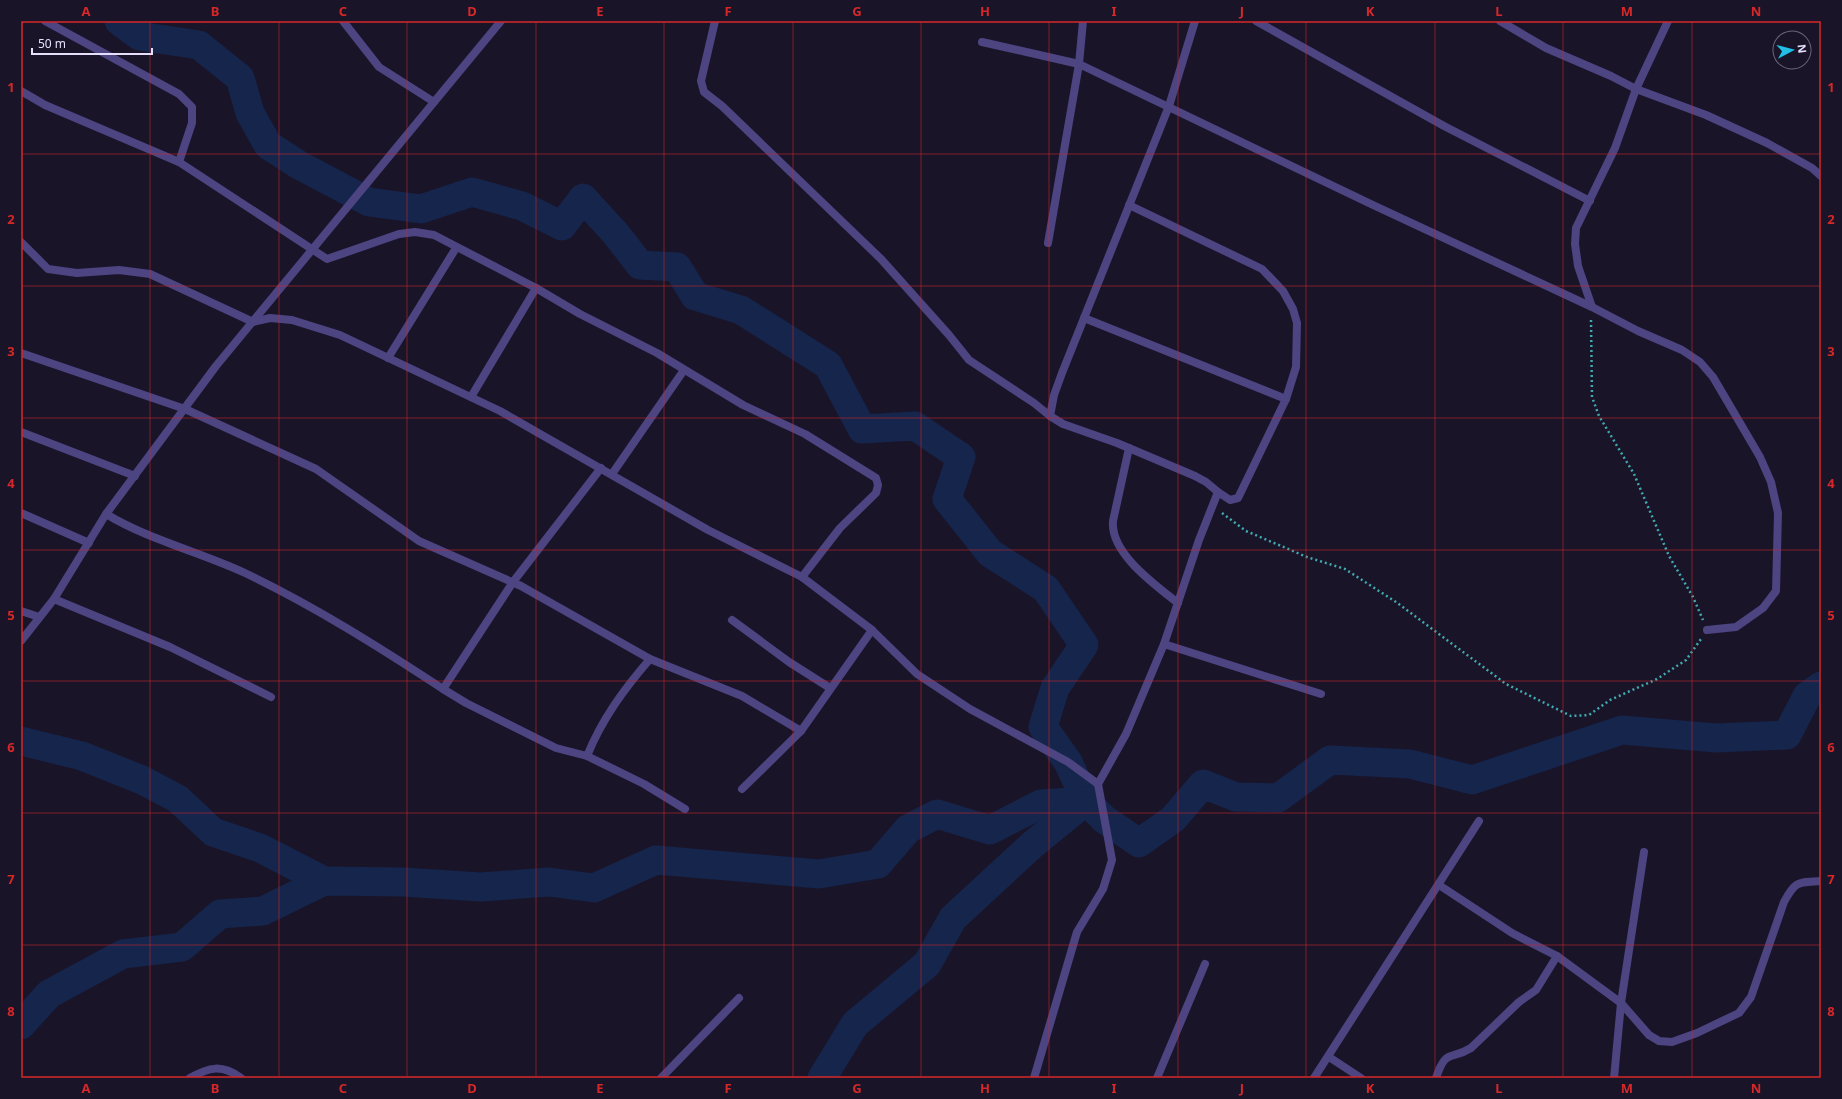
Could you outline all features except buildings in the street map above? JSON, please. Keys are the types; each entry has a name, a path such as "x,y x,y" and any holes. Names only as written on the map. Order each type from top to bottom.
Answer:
{"street":[{"path":"45,21 179,94 192,107 192,123 179,162"},
{"path":"343,21 379,67 434,102"},
{"path":"21,641 39,616 54,599 106,514 216,366 501,21"},
{"path":"715,21 701,81 704,92 722,106 881,259 949,335 968,360 1034,402 1050,416 1063,424 1129,448 1195,476 1206,482 1230,500 1238,498 1286,399 1296,368 1298,341 1297,323 1294,309 1283,290 1262,269 1129,205"},
{"path":"1048,243 1079,64 1083,21"},
{"path":"1050,416 1054,395 1169,106 1195,21"},
{"path":"1256,21 1437,122 1590,202"},
{"path":"1500,21 1546,48 1611,76 1636,89 1706,116 1767,143 1812,168 1821,176"},
{"path":"1592,307 1578,266 1575,244 1576,228 1615,148 1636,89 1668,21"},
{"path":"982,42 1079,64 1373,205 1592,307 1638,331 1682,350 1700,362 1713,377 1760,457 1771,482 1778,513 1776,591 1763,608 1736,627 1707,630"},
{"path":"21,91 45,105 179,162 327,259 331,259 399,234 415,232 434,235 456,248 536,288 580,314 657,353 743,405 805,434 876,478 878,485 876,492 840,528 802,577"},
{"path":"21,242 48,269 77,273 119,270 150,274 253,322 270,318 292,320 340,335 500,411 708,530 802,577 872,630 917,674 970,709 1068,762 1098,784"},
{"path":"388,358 456,248"},
{"path":"471,397 536,288"},
{"path":"1084,318 1286,399"},
{"path":"21,353 185,409 316,469 419,541 513,582 650,659 742,696 801,731"},
{"path":"612,474 684,370"},
{"path":"21,432 135,476"},
{"path":"1129,448 1113,521 1114,533 1124,552 1141,574 1178,603"},
{"path":"444,689 513,582 601,468"},
{"path":"1034,1078 1076,932 1103,889 1112,860 1098,784 1126,734 1164,644 1212,505 1218,492"},
{"path":"21,513 89,543"},
{"path":"106,514 126,525 245,573 361,636 466,703 556,748 586,756 644,784 685,809"},
{"path":"54,599 170,647 271,697"},
{"path":"21,611 39,616"},
{"path":"732,620 789,662 830,688"},
{"path":"742,789 801,731 872,630"},
{"path":"1164,644 1321,694"},
{"path":"586,756 606,717 627,686 650,659"},
{"path":"1314,1078 1479,821"},
{"path":"1614,1078 1621,1003 1644,852"},
{"path":"1439,885 1512,933 1557,956 1621,1003 1649,1035 1659,1041 1672,1042 1697,1033 1739,1013 1751,997 1784,902 1792,888 1802,882 1821,881"},
{"path":"1436,1078 1443,1060 1451,1055 1464,1053 1471,1048 1494,1028 1519,1002 1536,990 1557,956"},
{"path":"1157,1078 1205,964"},
{"path":"661,1078 739,998"},
{"path":"1328,1056 1361,1078"},
{"path":"190,1078 205,1070 222,1068 241,1078"}],"path":[{"path":"1212,505 1246,531 1307,557 1345,569 1396,602 1506,684 1571,716 1589,715 1610,700 1657,679 1686,660 1707,630 1693,597 1669,556 1634,474 1599,416 1592,397 1592,307"}],"waterway":[{"path":"119,21 139,36 199,45 240,78 250,113 268,145 299,165 369,202 421,209 472,192 522,206 562,226 583,198 616,234 640,265 677,267 695,296 741,310 828,365 862,429 915,426 961,457 947,499 990,553 1046,589 1084,645 1055,688 1043,727 1068,762 1086,801 1104,819 1139,843 1173,819 1203,784 1236,797 1278,798 1330,760 1410,764 1472,780 1622,730 1716,738 1787,735 1807,696 1821,686"},
{"path":"21,741 82,756 142,780 178,799 213,832 260,848 324,881"},
{"path":"21,1025 49,994 123,954 182,947 220,914 263,911 324,881 403,882 481,887 549,882 594,888 656,860 819,874 878,864 908,829 937,814 990,830 1041,804 1086,801"},
{"path":"822,1078 855,1024 927,964 953,918 1032,845 1086,801"}]}
